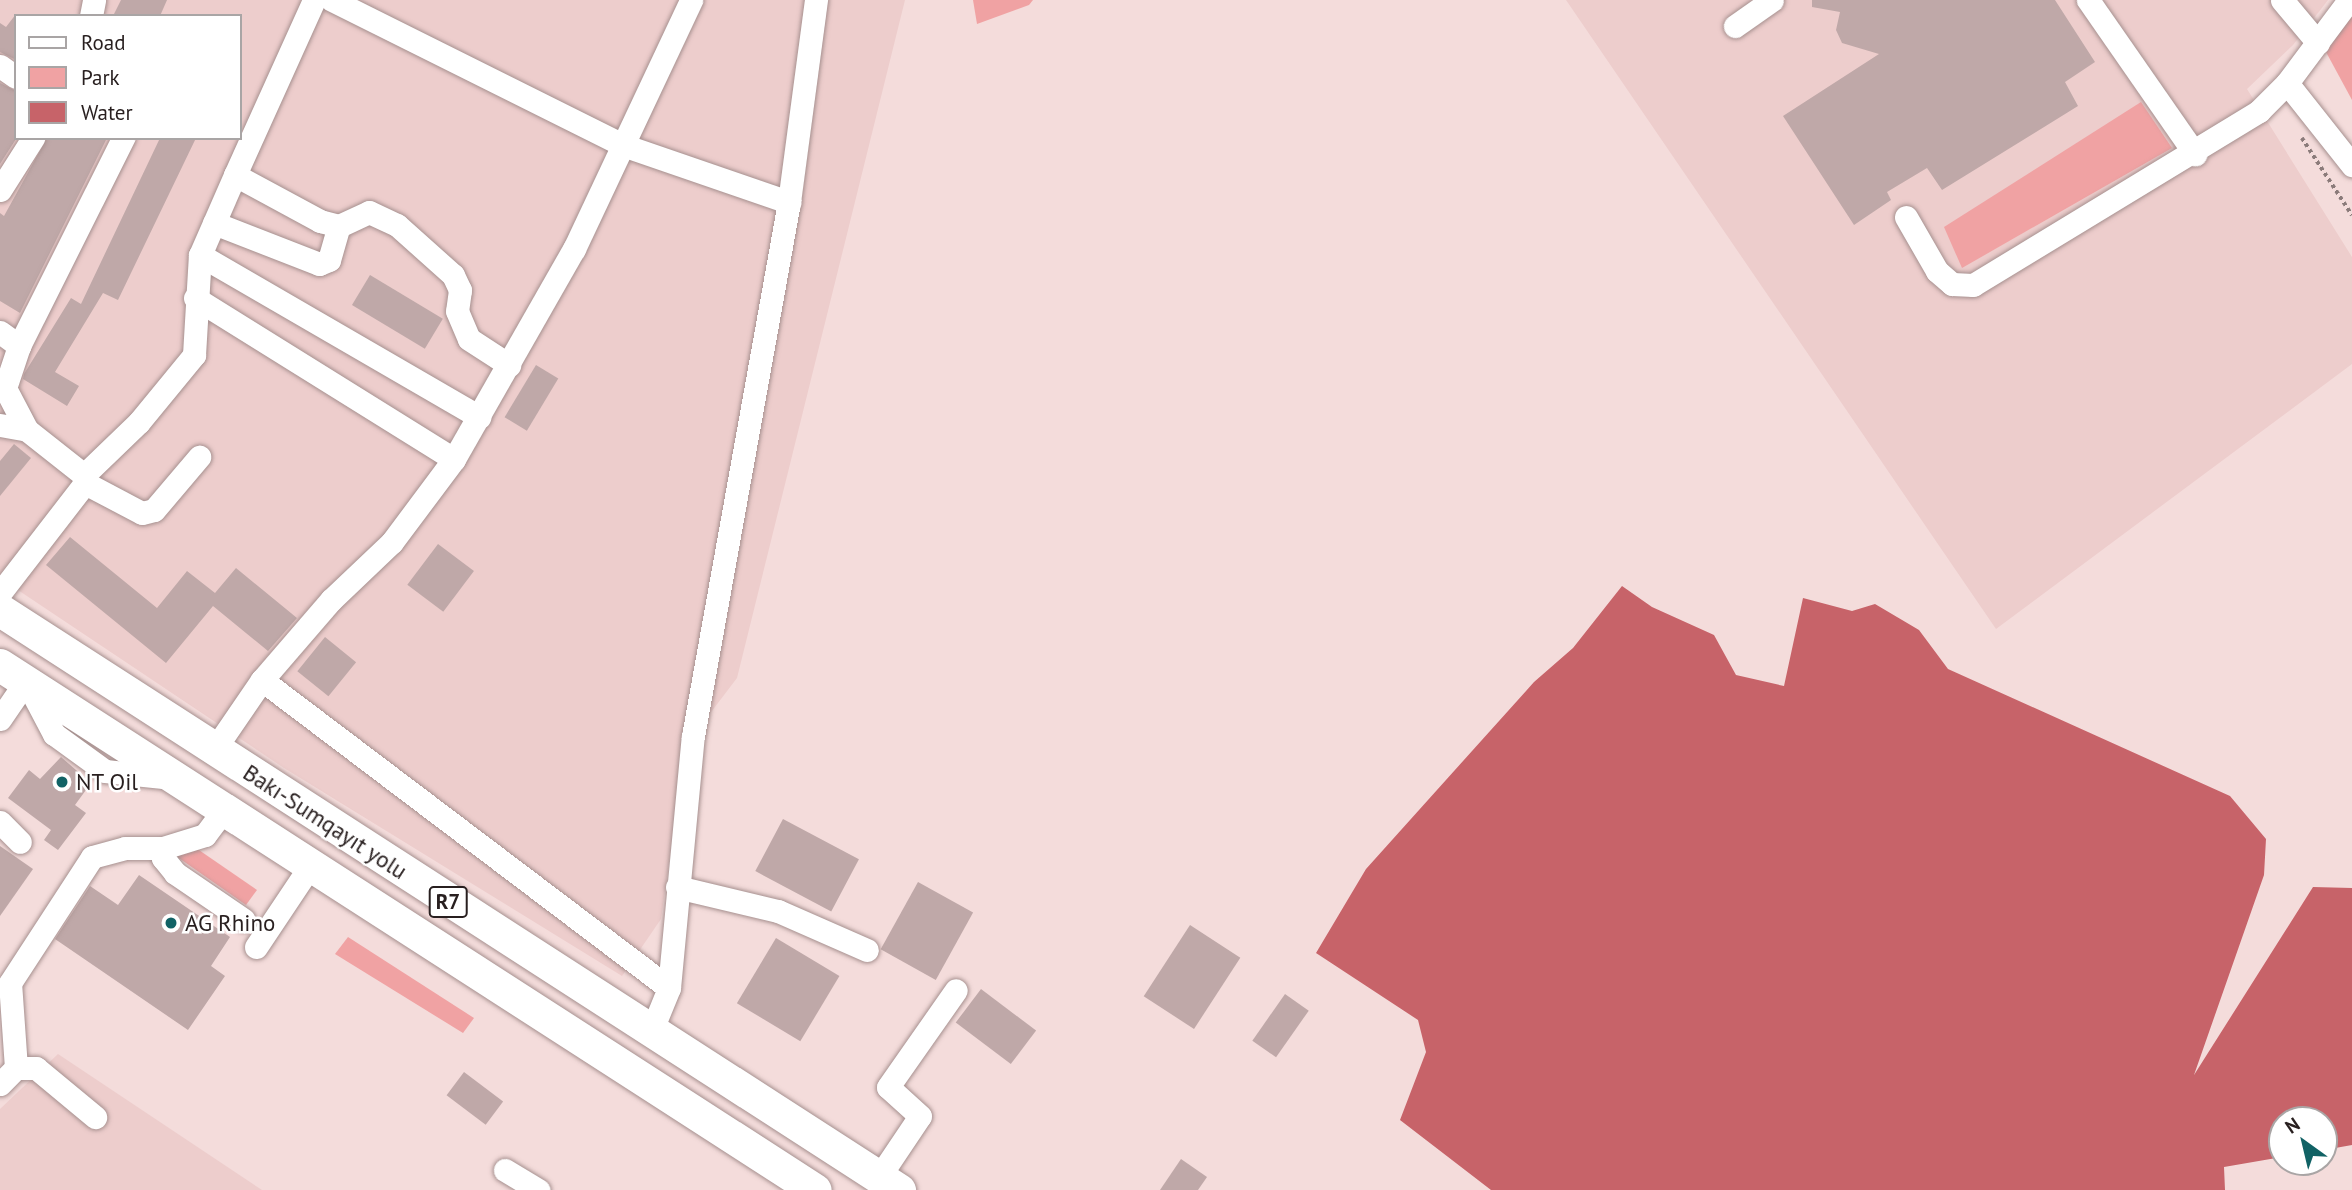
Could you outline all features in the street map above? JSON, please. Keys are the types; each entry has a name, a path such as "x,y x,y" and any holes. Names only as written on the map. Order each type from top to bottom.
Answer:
{"highway":[{"name":"Bakı-Sumqayıt yolu","path":"0,610 889,1184"},
{"name":"Bakı-Sumqayıt yolu","path":"13,673 223,811 815,1190"}],"lane":[{"path":"0,593 85,479 139,422 194,355 198,337 195,298 200,255 314,0"},
{"path":"332,0 623,145 789,202"},
{"path":"214,750 262,680 331,600 392,542 454,459 574,249 691,0"},
{"path":"651,1032 669,988 693,736 789,202 816,0"},
{"path":"1735,26 1772,0"},
{"path":"2088,0 2195,154"},
{"path":"2282,0 2318,43"},
{"path":"1906,217 1937,271 1952,284 1973,285 2195,154 2259,111 2287,83 2349,0"},
{"path":"2287,83 2352,165"},
{"path":"0,190 32,140"},
{"path":"122,140 19,346 5,388 27,430 85,479 142,513 154,510 199,457"},
{"path":"235,175 320,221 339,226 369,212 430,251 460,290 457,311 469,339 509,365"},
{"path":"214,223 319,264 329,260 339,226"},
{"path":"200,255 479,417"},
{"path":"195,298 454,459"},
{"path":"0,332 19,346"},
{"path":"0,425 27,430"},
{"path":"0,719 13,673"},
{"path":"262,680 669,988"},
{"path":"95,1117 36,1068 8,1076 10,983 92,857 125,848 163,848 196,841 223,811"},
{"path":"0,822 20,842"},
{"path":"163,848 165,864 175,873 244,920"},
{"path":"256,947 310,866"},
{"path":"677,887 778,911 867,950"},
{"path":"889,1184 920,1115 888,1087 956,990"},
{"path":"505,1170 538,1190"}],"path":[{"path":"2296,128 2352,215"}],"shaded area":[{"path":"0,0 905,0 737,678 705,720 690,713 661,919 622,976 284,768 0,578"},
{"path":"1566,0 2328,0 2293,45 2247,89 2352,257 2352,364 1996,629"},
{"path":"58,1054 262,1190 0,1190 0,1109"}],"green space":[{"path":"973,0 1033,0 1029,5 977,24"},
{"path":"2352,15 2352,100 2326,52"},
{"path":"2141,102 2172,148 1962,268 1944,227"},
{"path":"196,848 257,890 246,905 176,856"},
{"path":"348,937 474,1018 463,1033 335,954"}],"water":[{"path":"1622,586 1652,607 1714,635 1736,675 1784,686 1803,598 1852,611 1875,604 1919,630 1948,669 2230,796 2266,839 2264,875 2194,1075 2313,887 2352,888 2352,1145 2338,1148 2338,1106 2268,1106 2268,1159 2224,1167 2225,1190 1491,1190 1400,1120 1426,1052 1418,1020 1316,953 1366,869 1534,682 1573,648"}],"building":[{"path":"121,0 167,0 161,14 114,14"},
{"path":"1812,0 2055,0 2095,62 2065,82 2078,106 1942,190 1927,168 1887,192 1891,200 1854,225 1783,116 1879,54 1842,43 1836,30 1840,12 1812,7"},
{"path":"14,17 14,59 0,52 0,23 6,27"},
{"path":"0,83 14,90 15,140 0,164"},
{"path":"46,140 106,140 20,313 0,301 0,213 4,216"},
{"path":"159,140 195,140 118,300 103,293 55,372 79,386 67,406 23,379 71,298 81,304"},
{"path":"370,275 443,319 425,349 352,305"},
{"path":"536,365 558,378 527,431 505,417"},
{"path":"14,444 31,458 0,496 0,461"},
{"path":"70,537 157,608 187,571 215,593 236,568 297,618 268,651 213,606 166,663 46,565"},
{"path":"438,544 474,571 443,612 407,585"},
{"path":"325,637 356,662 328,696 297,671"},
{"path":"61,757 91,783 75,805 86,813 58,850 44,840 51,830 8,798 29,770 40,779"},
{"path":"783,819 859,859 831,911 755,871"},
{"path":"0,846 33,869 0,916"},
{"path":"139,875 230,937 211,966 225,976 188,1030 55,939 90,886 118,905"},
{"path":"918,882 973,913 936,980 881,949"},
{"path":"1190,925 1240,958 1194,1029 1144,996"},
{"path":"776,938 839,976 800,1041 737,1003"},
{"path":"981,989 1036,1031 1011,1064 956,1023"},
{"path":"1285,994 1309,1011 1276,1057 1252,1041"},
{"path":"464,1072 503,1101 486,1125 447,1095"},
{"path":"1181,1159 1207,1177 1198,1190 1160,1190"}],"place":[{"name":"NT Oil","path":"62,782"},
{"name":"AG Rhino","path":"171,923"}]}
